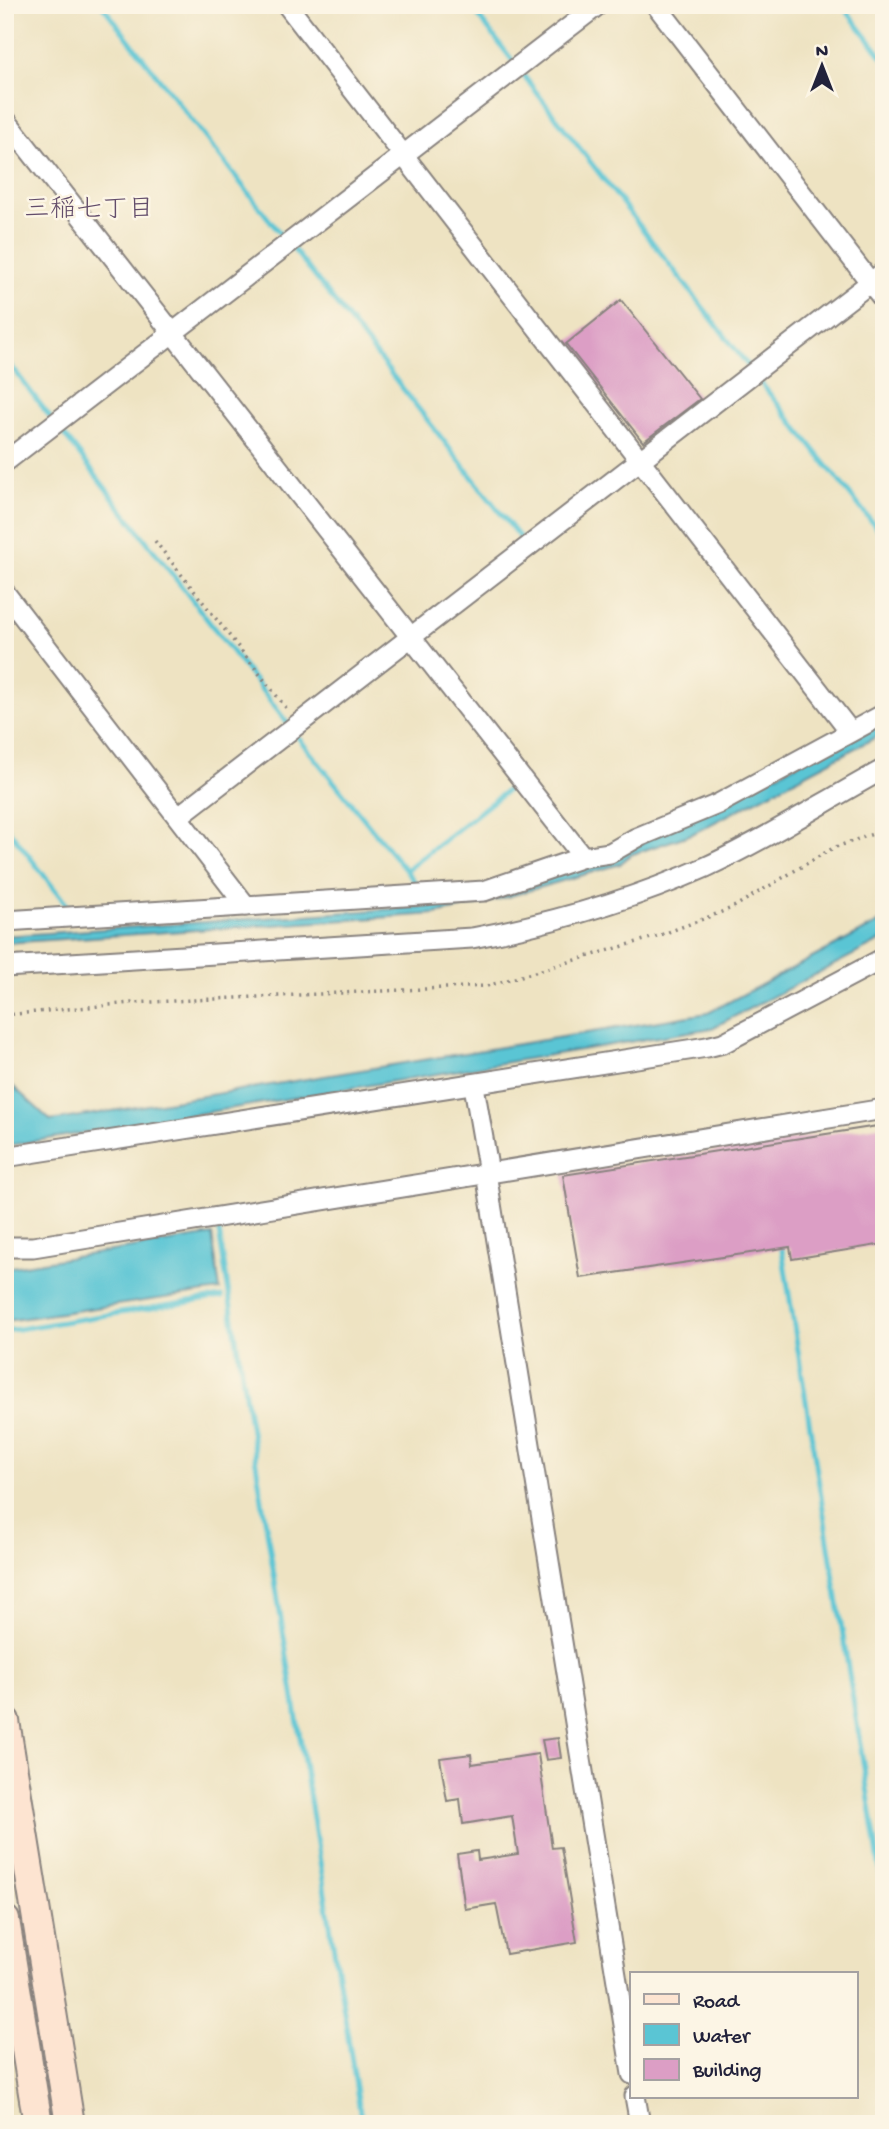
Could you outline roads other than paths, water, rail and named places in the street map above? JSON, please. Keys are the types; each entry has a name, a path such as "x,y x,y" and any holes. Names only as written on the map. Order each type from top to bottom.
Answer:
{"street":[{"path":"287,5 850,731"},
{"path":"5,463 598,5"},
{"path":"656,5 877,278 884,300"},
{"path":"5,119 583,857"},
{"path":"178,816 411,640 877,278"},
{"path":"5,593 246,906"},
{"path":"5,921 484,891 583,857 610,853 636,838 718,804 884,714"},
{"path":"5,967 472,938 497,933 587,911 708,866 884,769"},
{"path":"5,1157 474,1086 723,1043 884,958"},
{"path":"474,1086 630,2062"},
{"path":"5,1247 33,1247 884,1109"},
{"path":"5,1721 70,2124"},
{"path":"7,1937 38,2124"},
{"path":"635,2098 640,2124"}],"water":[{"path":"884,720 884,733 692,834 630,855 620,864 483,904 435,914 5,943 5,936 434,906 489,895 615,856"},
{"path":"884,920 884,939 712,1028 5,1146 5,1079 51,1121 708,1013"},
{"path":"212,1235 220,1290 5,1321 5,1268"}],"waterway":[{"path":"102,5 285,240"},
{"path":"470,5 512,60"},
{"path":"842,5 884,59"},
{"path":"520,71 749,367"},
{"path":"294,250 520,538"},
{"path":"5,358 50,417"},
{"path":"757,378 884,537"},
{"path":"59,428 288,724"},
{"path":"296,735 420,888"},
{"path":"406,870 515,784"},
{"path":"5,825 70,909"},
{"path":"219,1232 362,2124"},
{"path":"781,1243 884,1895"},
{"path":"5,1331 222,1297"}],"district":[{"name":"三稲七丁目","path":"89,211"}]}
